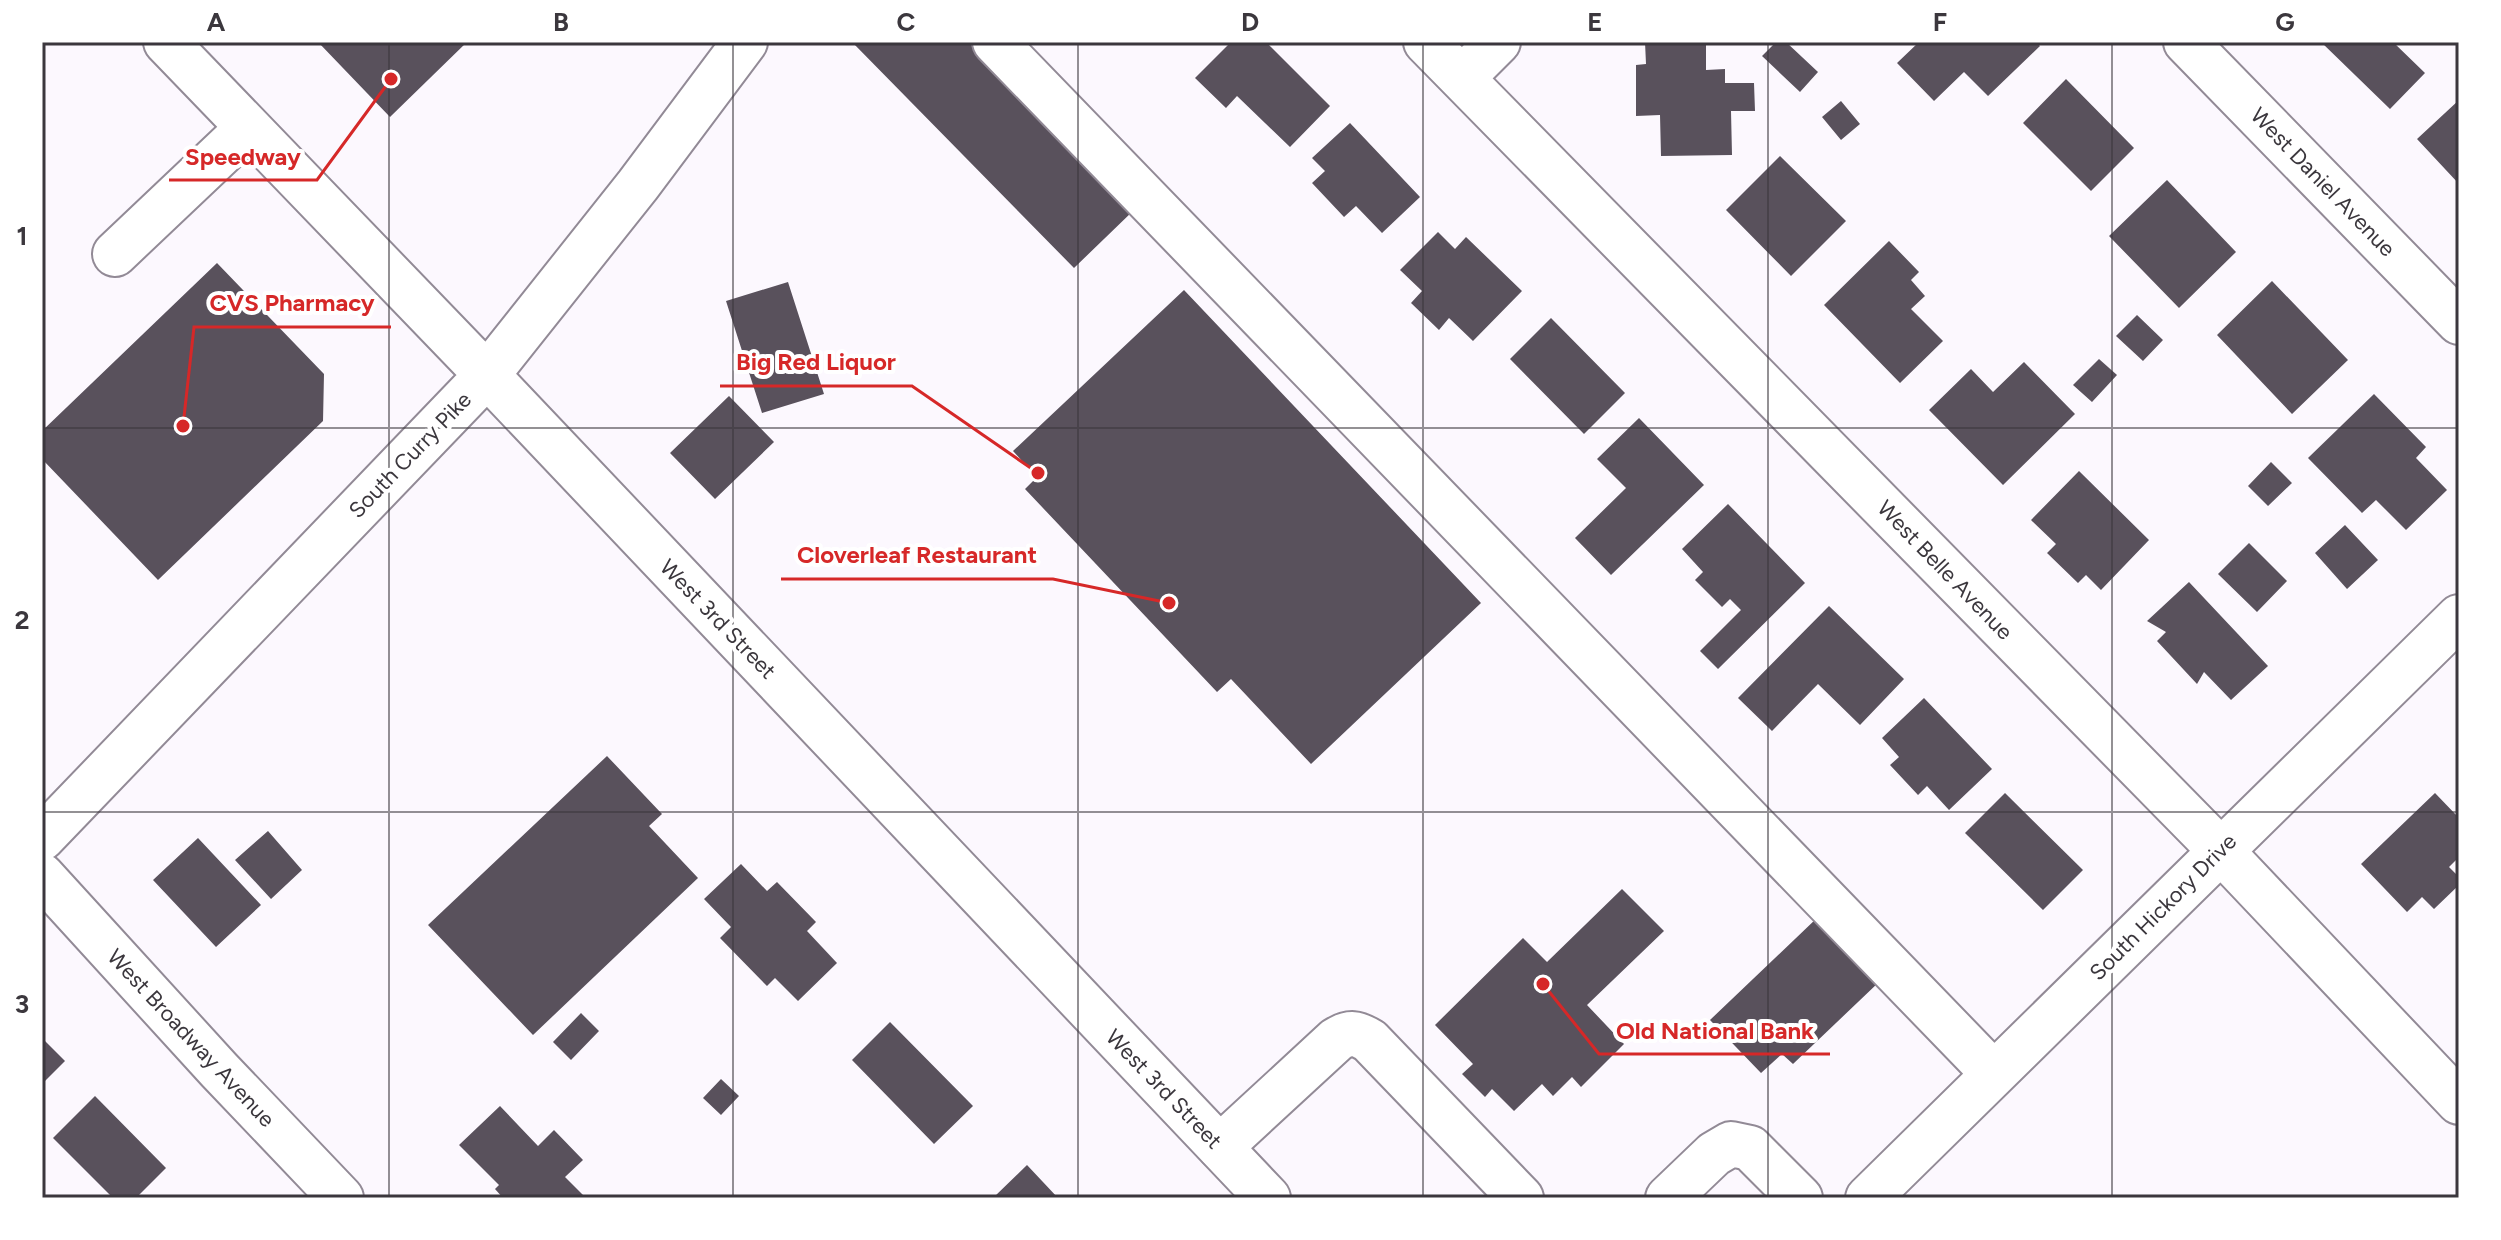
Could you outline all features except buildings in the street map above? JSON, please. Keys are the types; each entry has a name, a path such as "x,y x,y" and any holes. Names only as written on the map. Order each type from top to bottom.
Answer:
{"street":[{"name":"West 3rd Street","path":"166,42 487,375 1268,1198"},
{"name":"South Curry Pike","path":"42,838 487,375 638,185 745,42"},
{"path":"995,42 1994,1074"},
{"name":"West Belle Avenue","path":"1426,42 2221,851 2459,1102"},
{"path":"1462,78 1498,42"},
{"name":"West Daniel Avenue","path":"2186,42 2459,322"},
{"path":"115,254 248,128"},
{"name":"South Hickory Drive","path":"1868,1198 2459,617"},
{"name":"West Broadway Avenue","path":"42,876 341,1198"},
{"path":"1220,1147 1336,1040 1346,1034 1358,1033 1370,1041 1521,1198"},
{"path":"1668,1198 1714,1154 1731,1144 1750,1148 1800,1198"}],"place":[{"name":"Speedway","path":"391,79"},
{"name":"CVS Pharmacy","path":"183,426"},
{"name":"Big Red Liquor","path":"1038,473"},
{"name":"Cloverleaf Restaurant","path":"1169,603"},
{"name":"Old National Bank","path":"1543,984"}]}
